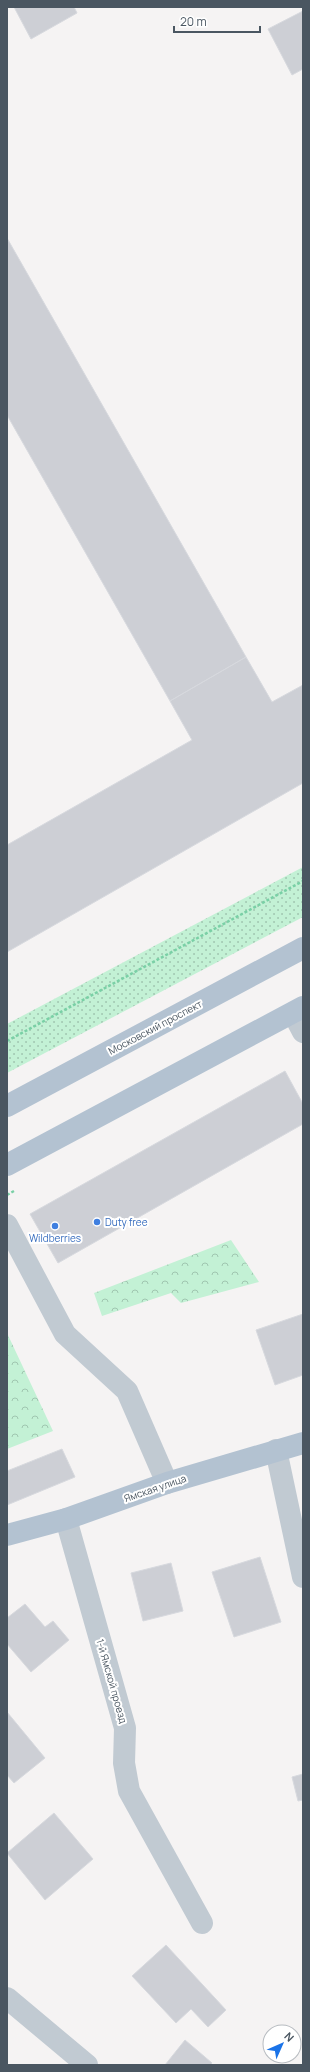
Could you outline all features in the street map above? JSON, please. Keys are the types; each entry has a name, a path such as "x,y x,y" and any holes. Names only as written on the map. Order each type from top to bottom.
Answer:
{"main road":[{"name":"Московский проспект","path":"7,1106 303,948"},
{"path":"7,1165 298,1010"},
{"name":"Ямская улица","path":"7,1534 66,1519 167,1483 303,1443"}],"street":[{"path":"298,1010 303,1032"},
{"path":"7,1225 65,1334 127,1391 167,1483"},
{"path":"276,1450 303,1577"},
{"name":"1-й Ямской проезд","path":"66,1519 125,1728 124,1763 129,1791 202,1923"},
{"path":"7,1998 87,2065"}],"path":[{"path":"7,1041 303,881"}],"green space":[{"path":"303,867 303,917 7,1073 7,1024"},
{"path":"231,1240 259,1282 181,1303 171,1293 102,1316 94,1293"},
{"path":"7,1333 53,1431 7,1449"}],"building":[{"path":"14,7 74,7 77,13 31,39"},
{"path":"303,11 303,69 292,75 268,29"},
{"path":"7,238 246,657 170,701 7,415"},
{"path":"246,657 272,702 303,685 303,783 7,952 7,845 192,740 170,701"},
{"path":"285,1071 303,1104 303,1124 58,1263 30,1214"},
{"path":"303,1314 303,1375 275,1385 256,1330"},
{"path":"62,1449 75,1477 7,1505 7,1471"},
{"path":"260,1557 281,1622 234,1637 212,1572"},
{"path":"171,1563 183,1611 143,1621 131,1573"},
{"path":"25,1604 45,1627 53,1621 69,1640 31,1672 7,1644 7,1618"},
{"path":"7,1712 45,1758 14,1783 7,1775"},
{"path":"303,1774 303,1800 298,1801 292,1777"},
{"path":"54,1813 93,1859 45,1900 7,1853"},
{"path":"166,1945 226,2010 208,2027 191,2009 176,2023 132,1976"},
{"path":"185,2040 212,2063 210,2065 165,2065"}],"place":[{"name":"Duty free","path":"97,1222"},
{"name":"Wildberries","path":"55,1226"}]}
